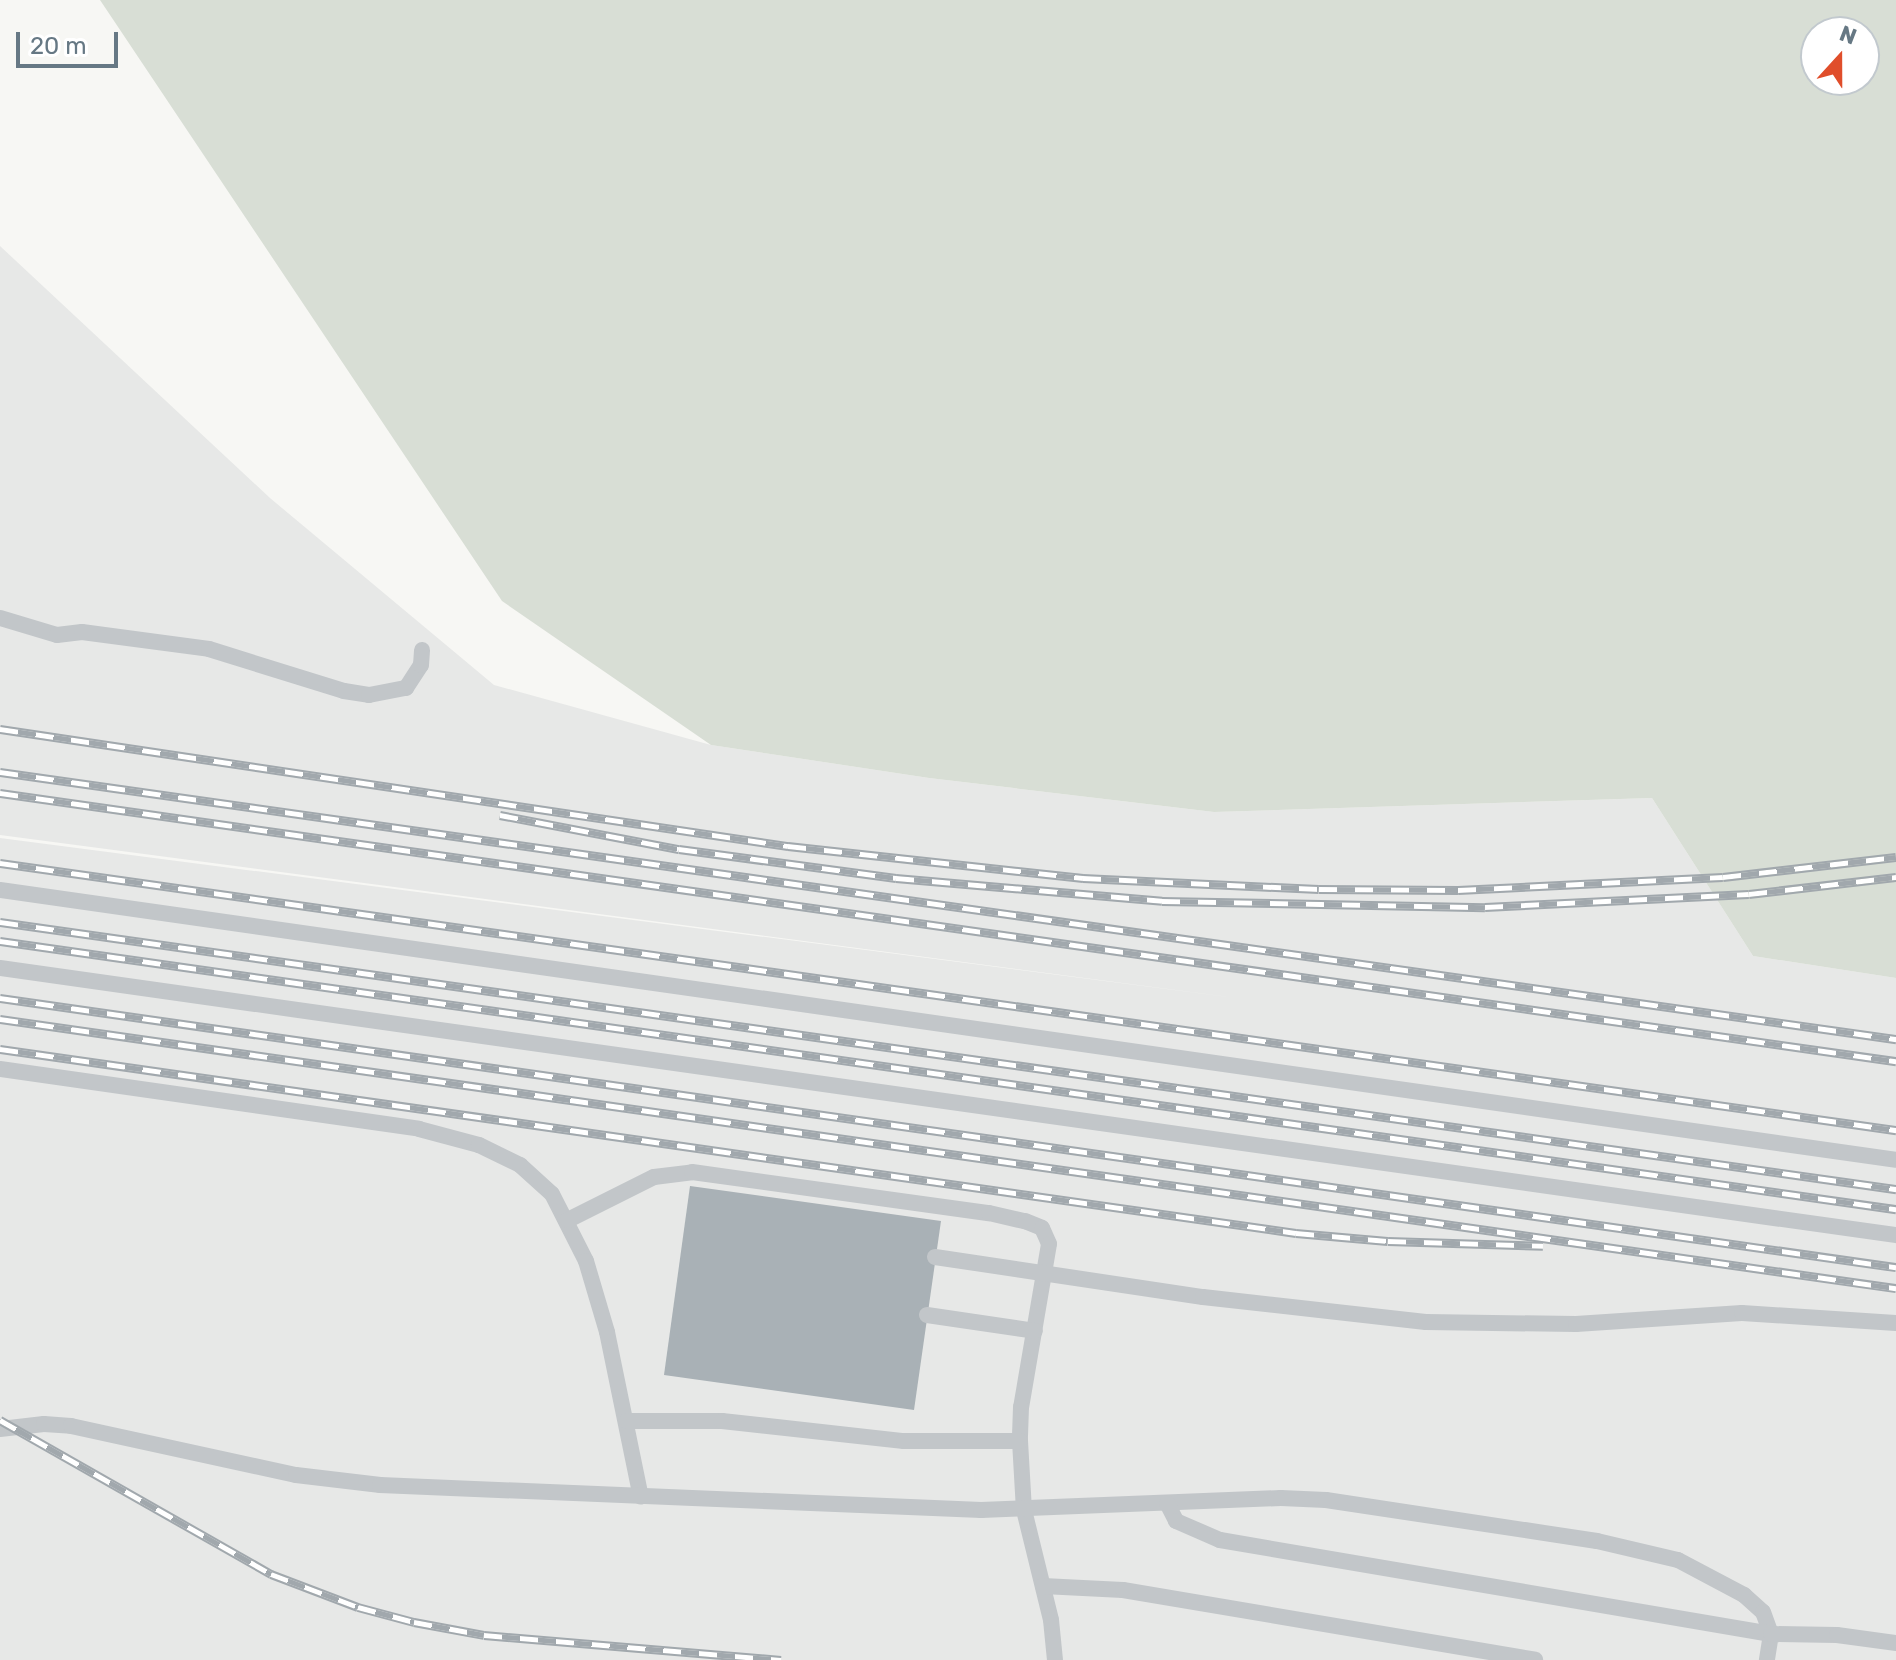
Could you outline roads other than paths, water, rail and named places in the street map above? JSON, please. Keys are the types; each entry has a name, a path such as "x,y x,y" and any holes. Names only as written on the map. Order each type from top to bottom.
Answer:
{"lane":[{"path":"0,618 57,635 82,632 209,649 344,691 369,695 406,688 421,665 422,650"},
{"path":"0,890 1896,1160"},
{"path":"0,968 1896,1235"},
{"path":"0,1069 447,1135 520,1165 552,1194 568,1220 595,1291 627,1421 641,1497"},
{"path":"568,1220 645,1181 692,1172 1025,1221 1047,1235 1044,1274 1021,1407 1020,1441 1024,1510 1043,1586 1055,1660"},
{"path":"935,1257 1233,1301 1456,1324 1576,1324 1742,1313 1896,1323"},
{"path":"927,1315 1035,1331"},
{"path":"627,1421 722,1421 904,1441 1020,1441"},
{"path":"0,1429 44,1424 71,1426 296,1475 380,1485 1024,1510 1326,1500 1597,1541 1678,1560 1744,1595 1763,1612 1771,1634 1767,1660"},
{"path":"1167,1503 1176,1521 1220,1540 1771,1634 1837,1635 1896,1643"},
{"path":"1043,1586 1123,1590 1535,1660"}],"railway":[{"path":"0,729 788,846 1083,878 1319,889 1458,890 1723,877 1896,857"},
{"path":"0,772 1896,1039"},
{"path":"0,793 1896,1061"},
{"path":"500,815 679,849 896,878 1162,901 1485,907 1749,894 1896,877"},
{"path":"0,863 1896,1130"},
{"path":"0,922 1896,1189"},
{"path":"0,941 1896,1209"},
{"path":"0,998 1896,1267"},
{"path":"0,1019 1896,1288"},
{"path":"0,1049 1296,1233 1388,1241 1543,1246"},
{"path":"0,1420 271,1574 358,1607 414,1622 484,1635 781,1660"}]}
